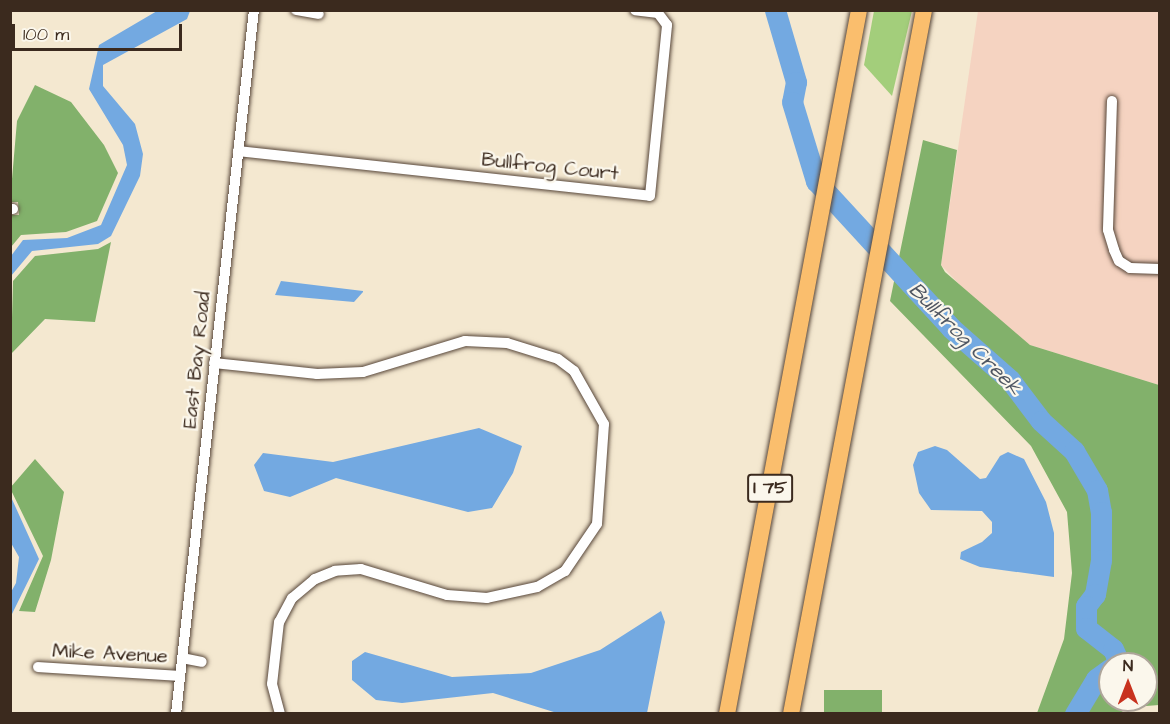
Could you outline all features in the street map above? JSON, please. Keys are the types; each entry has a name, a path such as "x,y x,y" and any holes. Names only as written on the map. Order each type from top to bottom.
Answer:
{"highway":[{"name":"I 75","path":"727,714 859,10"},
{"path":"791,714 924,10"}],"street":[{"name":"East Bay Road","path":"176,714 254,10"},
{"path":"296,10 320,14"},
{"name":"Bullfrog Court","path":"238,151 650,196 667,26 658,14 635,10"},
{"path":"1112,101 1108,230 1113,250 1119,261 1130,268 1160,269"},
{"path":"214,363 317,374 363,372 465,341 507,343 558,359 574,371 604,424 597,524 566,571 537,587 487,598 447,595 361,569 335,571 315,579 292,598 279,622 272,684 279,714"},
{"path":"182,658 202,662"},
{"name":"Mike Avenue","path":"38,668 180,676"}],"shaded area":[{"path":"978,11 1159,11 1159,385 1030,345 976,302 941,265"}],"green space":[{"path":"874,11 912,11 892,96 864,65"},
{"path":"35,85 71,102 104,145 118,173 97,221 66,232 21,235 11,247 11,215 19,215 18,202 10,202 17,121"},
{"path":"923,140 957,150 941,265 945,272 1030,345 1159,385 1159,705 1158,652 1098,652 1098,712 1123,713 1037,713 1064,639 1072,573 1067,512 1031,446 890,301"},
{"path":"111,242 95,322 45,319 11,354 13,281 35,256 98,249"},
{"path":"35,459 64,492 51,560 35,612 19,611 43,556 10,488"},
{"path":"824,690 882,690 882,713 824,713"}],"water":[{"path":"157,11 190,11 187,19 103,65 103,86 135,124 143,154 140,176 111,236 98,244 32,251 11,276 11,256 23,240 67,238 101,225 127,165 123,145 89,89 99,45"},
{"path":"281,281 363,292 354,302 275,295"},
{"path":"479,428 522,446 513,473 492,508 468,512 336,478 290,497 264,491 254,465 263,453 333,462"},
{"path":"935,446 947,450 980,479 986,478 1000,456 1008,452 1024,459 1046,502 1054,533 1054,577 980,567 960,559 961,552 982,542 992,533 992,522 982,511 931,510 919,493 913,465 918,452"},
{"path":"11,497 39,559 11,616 11,592 16,583 19,557 11,543"},
{"path":"661,611 665,622 647,713 557,713 493,693 402,703 376,700 352,680 352,661 365,652 452,677 531,673 600,650"}],"waterway":[{"name":"Bullfrog Creek","path":"775,10 796,82 792,102 816,181 951,328 1010,380 1041,421 1074,451 1097,490 1101,512 1101,560 1095,594 1086,606 1086,628 1114,652"},
{"name":"Bullfrog Creek","path":"1075,714 1098,678"}]}
